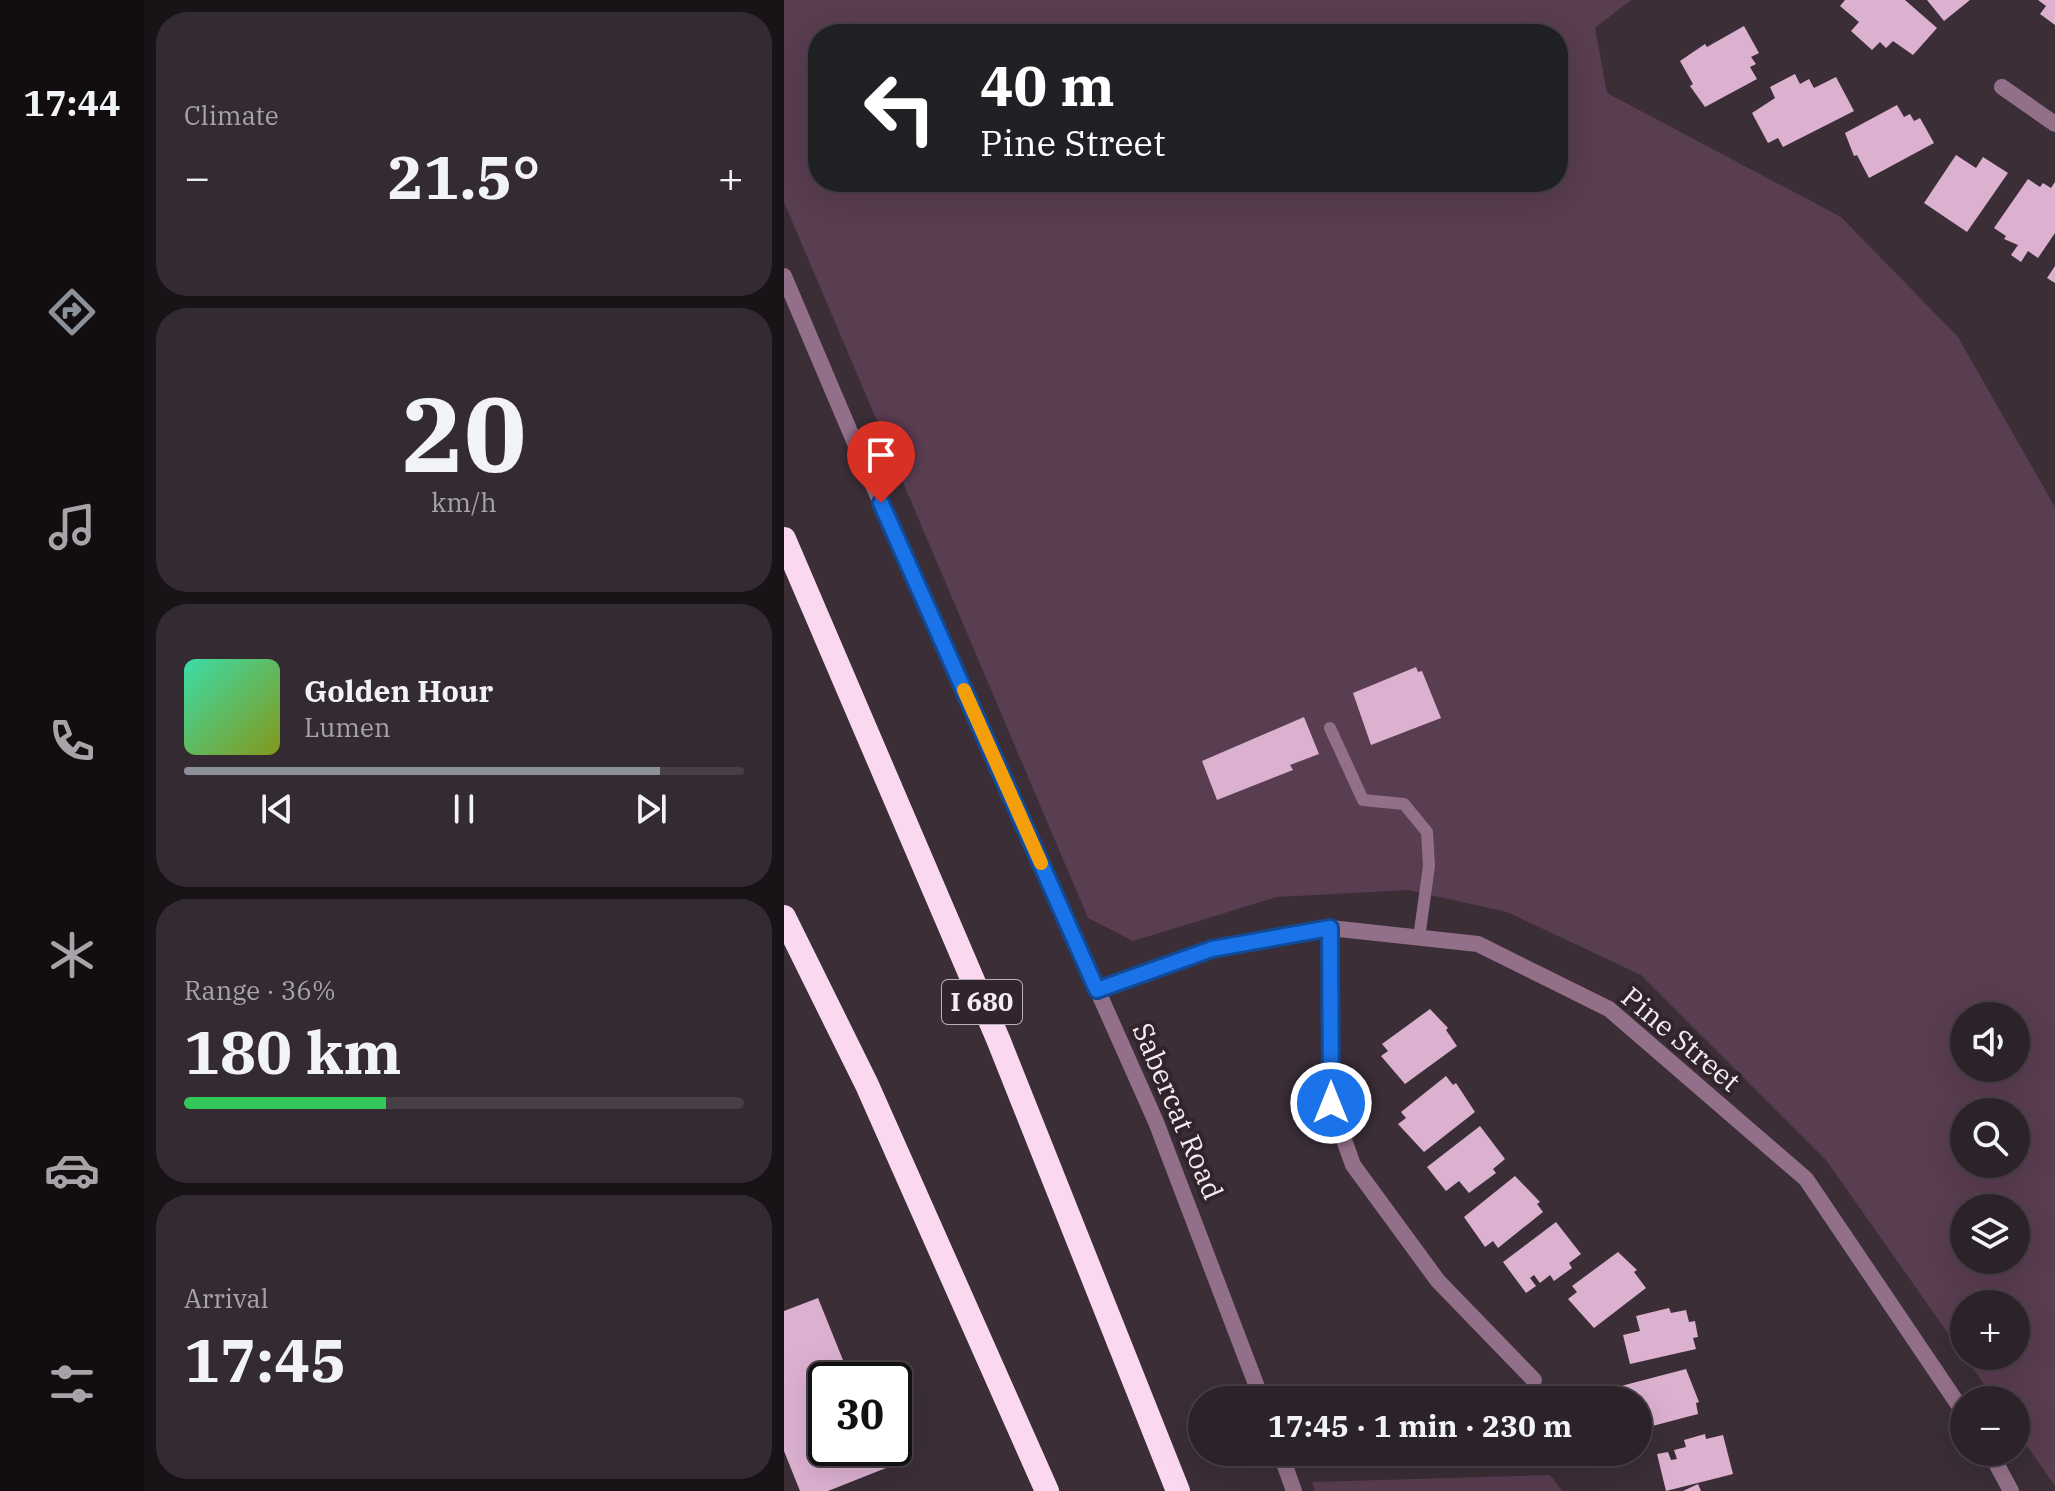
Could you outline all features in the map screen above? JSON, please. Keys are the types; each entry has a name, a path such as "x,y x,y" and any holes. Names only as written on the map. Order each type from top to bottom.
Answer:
{"highway":[{"name":"I 680","path":"784,539 1004,1053 1178,1491"},
{"path":"784,917 867,1085 1047,1491"}],"street":[{"path":"2002,87 2055,124"},
{"name":"Sabercat Road","path":"784,276 1161,1135 1257,1386"},
{"path":"1330,928 1331,1103 1353,1165 1438,1281 1534,1380"},
{"name":"Pine Street","path":"1097,990 1212,949 1330,928 1478,944 1609,1009 1806,1179 1950,1392"},
{"path":"1285,1466 1294,1491"},
{"path":"1998,1466 2011,1491"}],"lane":[{"path":"1330,728 1363,800 1404,804 1427,832 1429,866 1419,938"}],"shaded area":[{"path":"784,0 1631,0 1595,28 1607,93 1841,217 1958,337 2055,507 2055,1486 2030,1450 2030,1386 1985,1386 1974,1370 2030,1370 2030,1290 1950,1290 1950,1336 1826,1160 1641,975 1507,912 1408,890 1277,897 1133,941 1088,918 784,202"},
{"path":"1550,1475 1562,1491 1315,1491 1312,1482"}],"building":[{"path":"1845,0 1905,0 1937,28 1913,55 1893,41 1886,48 1880,42 1872,50 1851,31 1859,22 1840,6"},
{"path":"1927,0 1970,0 1944,21"},
{"path":"2038,0 2055,0 2055,25 2040,14 2046,6"},
{"path":"1744,26 1759,53 1751,57 1756,64 1750,67 1757,79 1705,107 1690,86 1693,84 1680,61 1705,44 1707,47"},
{"path":"1795,74 1800,84 1809,79 1814,88 1836,77 1854,111 1783,147 1778,138 1768,143 1752,113 1775,98 1770,87"},
{"path":"1897,105 1904,117 1910,114 1914,121 1920,118 1934,143 1869,178 1857,155 1854,156 1845,133"},
{"path":"1956,155 1976,168 1983,157 2008,173 1967,232 1924,203"},
{"path":"2028,179 2040,187 2043,183 2051,188 2055,182 2055,233 2038,258 2028,251 2021,262 2011,255 2018,245 2004,239 2006,236 1994,228"},
{"path":"2055,266 2055,283 2047,278"},
{"path":"1416,667 1418,672 1422,671 1441,718 1371,745 1353,693"},
{"path":"1304,717 1319,754 1290,765 1293,770 1217,800 1202,761"},
{"path":"1430,1009 1448,1028 1446,1030 1457,1046 1405,1084 1381,1056 1388,1051 1382,1044"},
{"path":"1446,1076 1453,1085 1456,1083 1475,1112 1424,1152 1398,1124 1406,1118 1401,1112"},
{"path":"1480,1126 1505,1159 1493,1169 1496,1173 1469,1193 1459,1181 1446,1191 1427,1167"},
{"path":"1515,1176 1540,1202 1537,1204 1543,1212 1498,1248 1493,1241 1485,1247 1464,1217"},
{"path":"1556,1222 1581,1254 1569,1263 1572,1268 1554,1281 1550,1275 1540,1283 1534,1275 1530,1278 1536,1286 1526,1293 1503,1262"},
{"path":"1618,1252 1637,1270 1634,1272 1646,1288 1594,1328 1568,1299 1577,1292 1572,1286"},
{"path":"818,1298 844,1362 808,1362 808,1466 886,1468 828,1491 800,1491 784,1451 784,1311"},
{"path":"1669,1308 1671,1313 1686,1310 1689,1322 1695,1321 1698,1337 1693,1338 1696,1349 1630,1364 1623,1335 1640,1331 1636,1316"},
{"path":"1686,1369 1699,1402 1696,1403 1698,1414 1652,1426 1652,1386 1621,1386"},
{"path":"1705,1434 1706,1439 1723,1435 1733,1474 1666,1491 1657,1454 1668,1452 1671,1460 1677,1459 1674,1450 1686,1447 1684,1440"},
{"path":"1698,1484 1701,1491 1683,1491"}],"slow traffic":[{"path":"964,690 1041,863"}],"route":[{"path":"881,503 1097,990 1212,949 1330,928 1331,1103"}]}
